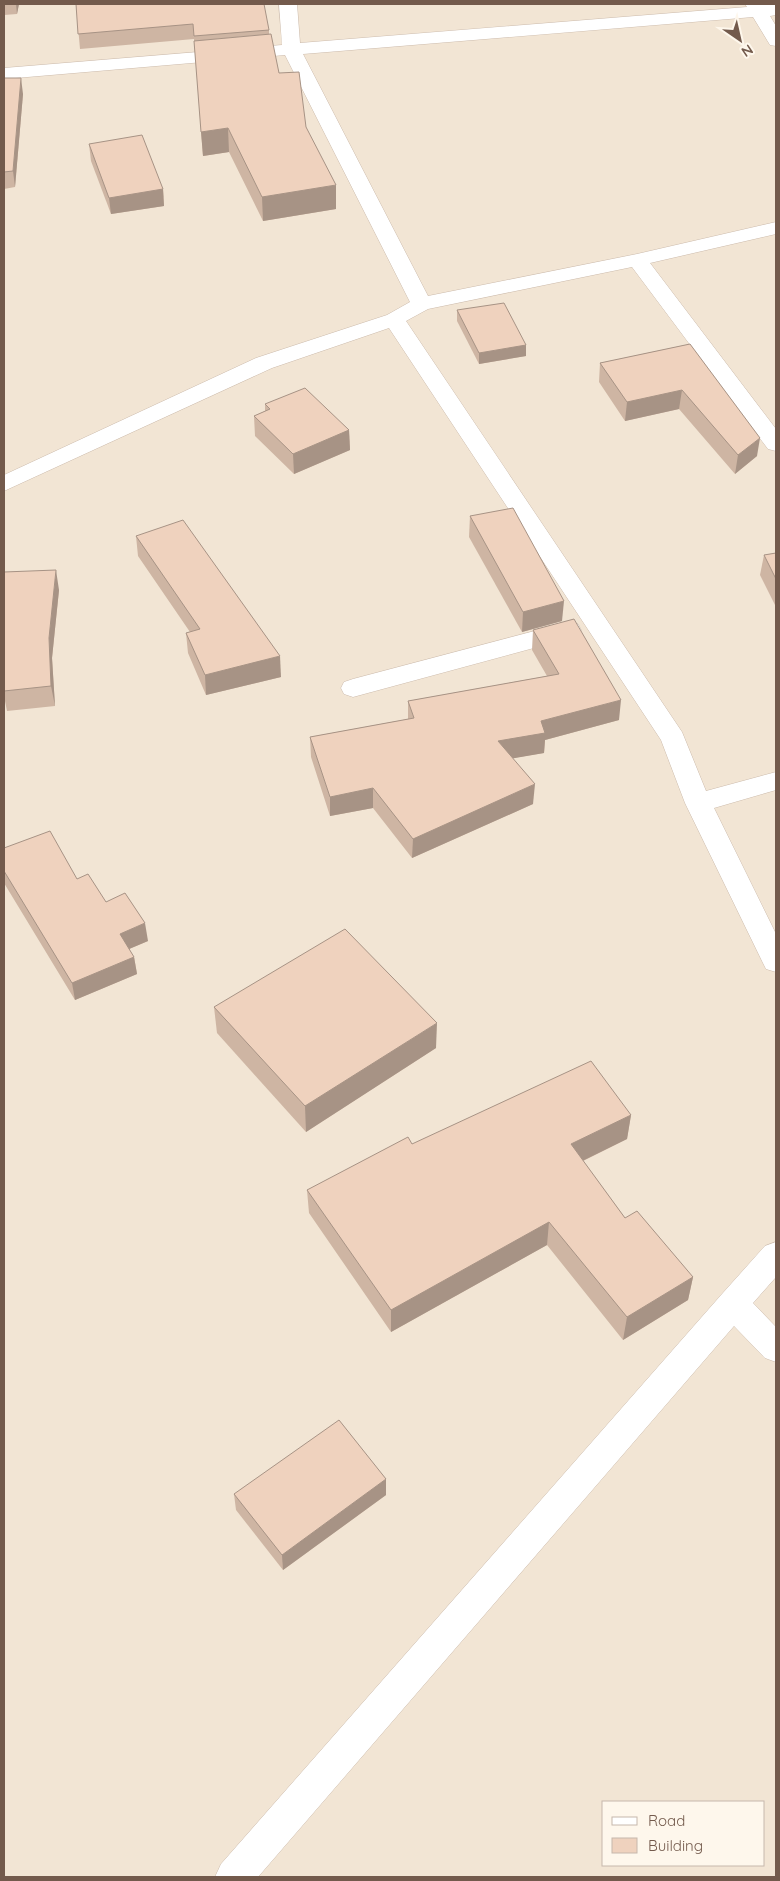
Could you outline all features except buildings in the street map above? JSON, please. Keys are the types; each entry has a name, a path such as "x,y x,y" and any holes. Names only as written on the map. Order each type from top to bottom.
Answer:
{"street":[{"path":"288,4 292,51 422,304"},
{"path":"756,7 776,41"},
{"path":"4,74 292,51 563,18 756,7 776,10"},
{"path":"4,484 264,364 394,320 422,304 637,260 776,228"},
{"path":"637,260 776,444"},
{"path":"394,320 594,623 673,738 698,803 776,961"},
{"path":"353,688 594,623"},
{"path":"698,803 776,781"},
{"path":"234,1877 776,1255"},
{"path":"733,1304 776,1348"}],"shaded area":[{"path":"4,4 776,4 776,1877 4,1877"}]}
